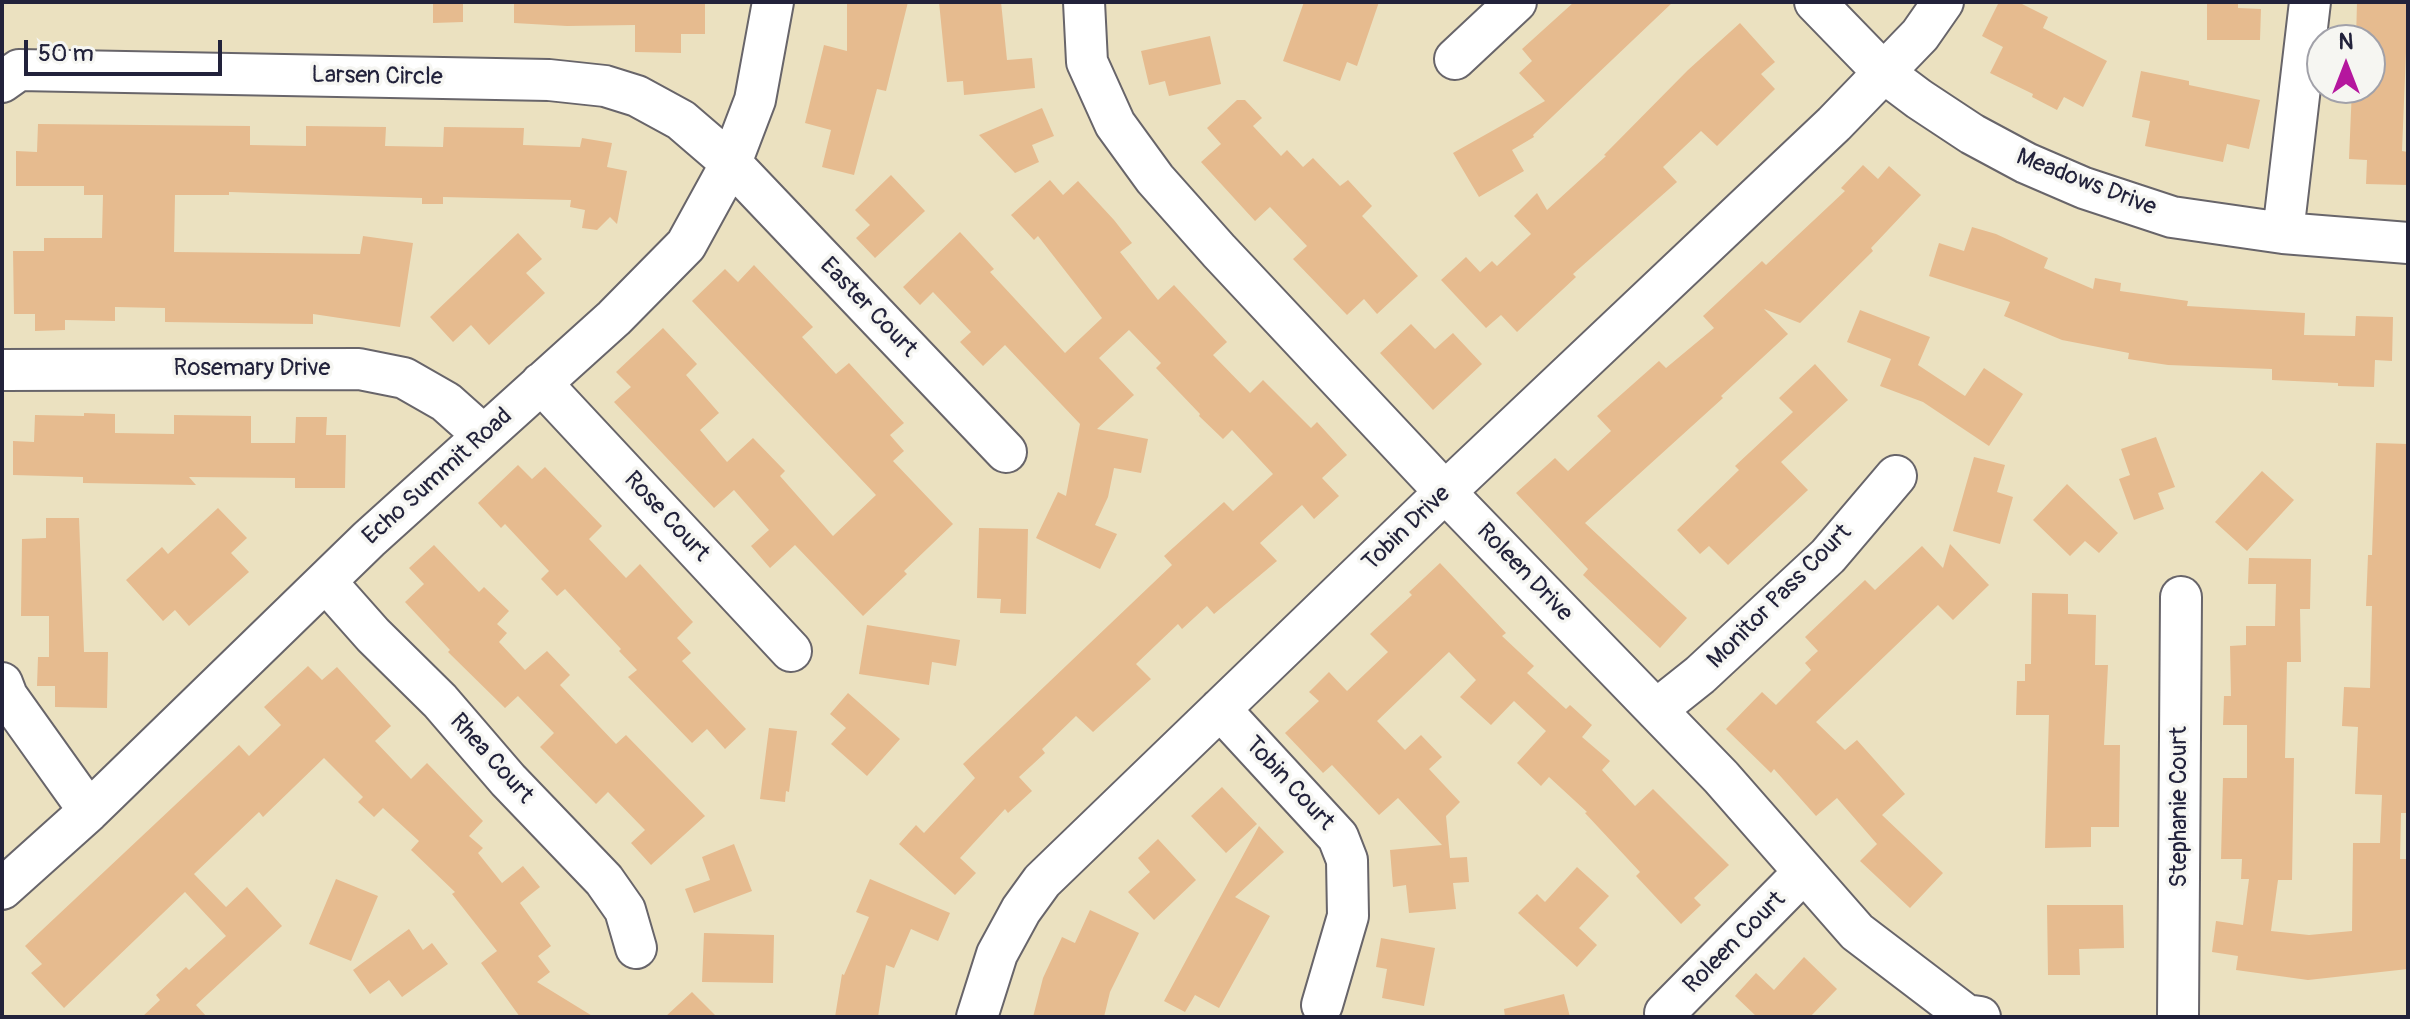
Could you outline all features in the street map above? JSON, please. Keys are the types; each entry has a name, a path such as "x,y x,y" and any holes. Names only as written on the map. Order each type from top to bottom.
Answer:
{"street":[{"name":"Echo Summit Road","path":"2,889 89,811 369,539 614,318 686,245 731,163 755,100 773,2"},
{"name":"Roleen Drive","path":"1084,2 1087,62 1115,124 1155,179 1445,492 1721,777 1857,932 1966,1015 1980,1017"},
{"path":"1455,59 1516,2"},
{"name":"Meadows Drive","path":"1815,2 1883,72 1972,134 2026,163 2084,188 2172,217 2283,233 2408,243"},
{"name":"Tobin Drive","path":"977,1017 997,954 1021,910 1042,881 1445,492 1834,124 1920,35 1943,2"},
{"path":"2283,233 2310,2"},
{"name":"Larsen Circle","path":"2,82 19,70 549,80 605,86 637,96 681,120 731,163"},
{"name":"Easter Court","path":"731,163 1006,452"},
{"name":"Rosemary Drive","path":"2,370 359,369 404,378 446,402 483,435"},
{"name":"Rose Court","path":"541,383 791,651"},
{"name":"Monitor Pass Court","path":"1656,710 1700,675 1828,556 1896,476"},
{"name":"Rhea Court","path":"326,582 604,880 625,910 636,948"},
{"name":"Stephanie Court","path":"2178,1017 2181,597"},
{"path":"2,683 7,696 89,811"},
{"name":"Tobin Court","path":"1220,709 1338,837 1347,860 1348,916 1322,1005"},
{"name":"Roleen Court","path":"1665,1013 1804,872"}],"building":[{"path":"433,2 463,2 463,22 433,23"},
{"path":"514,2 705,4 705,34 681,34 681,53 635,52 635,25 514,23"},
{"path":"847,2 908,2 886,91 877,89 854,175 822,167 831,130 805,123 824,45 847,51"},
{"path":"939,2 1001,2 1007,60 1032,58 1035,88 964,95 963,81 947,82"},
{"path":"1304,2 1379,2 1357,66 1347,62 1340,81 1283,61"},
{"path":"1574,2 1673,2 1534,137 1512,150 1524,171 1479,197 1453,153 1545,101 1519,73 1532,61 1522,49"},
{"path":"1999,2 2018,2 2048,17 2043,28 2107,61 2083,107 2064,97 2057,110 2032,97 2033,94 1990,73 2003,47 1982,36"},
{"path":"2207,2 2238,2 2238,8 2261,9 2260,40 2207,40"},
{"path":"2357,2 2408,2 2402,151 2408,152 2408,185 2366,184 2367,160 2349,159 2351,104 2386,104 2386,24 2356,24"},
{"path":"1740,23 1775,62 1761,74 1775,89 1717,146 1701,131 1663,167 1677,182 1573,274 1576,277 1517,332 1501,315 1486,328 1441,280 1466,257 1480,272 1492,261 1497,266 1531,234 1514,216 1537,193 1547,210 1606,156 1688,70"},
{"path":"1210,36 1221,84 1169,96 1165,81 1149,85 1141,51"},
{"path":"2141,71 2260,100 2249,149 2227,144 2223,162 2145,146 2150,121 2132,117"},
{"path":"1237,100 1245,100 1262,118 1253,126 1281,156 1287,150 1303,167 1313,158 1340,186 1348,180 1372,206 1362,216 1418,276 1377,314 1364,299 1347,315 1293,259 1307,246 1270,207 1255,221 1201,162 1221,144 1207,128"},
{"path":"1042,108 1054,136 1032,145 1039,162 1015,173 979,135"},
{"path":"38,124 250,126 250,145 306,146 306,126 386,127 385,146 443,147 444,127 524,128 523,145 580,147 582,138 612,143 607,167 627,171 617,224 610,217 597,230 582,228 585,210 570,207 571,200 443,197 443,204 422,204 422,198 229,192 229,195 175,195 174,252 360,254 363,236 413,243 400,327 313,314 313,324 165,322 165,308 115,307 115,321 65,320 65,330 35,331 35,314 14,314 13,251 44,251 44,238 102,238 103,195 84,195 84,186 16,186 16,151 37,152"},
{"path":"1863,165 1878,179 1889,166 1921,195 1871,248 1873,251 1800,323 1764,309 1788,334 1721,396 1723,398 1585,523 1687,618 1660,648 1583,575 1588,569 1516,493 1555,458 1568,471 1611,431 1597,416 1659,361 1666,368 1714,328 1703,316 1762,261 1766,265 1845,191 1841,188"},
{"path":"891,175 925,211 875,258 856,238 870,225 855,210"},
{"path":"1050,180 1063,195 1078,181 1132,243 1120,252 1158,300 1174,285 1227,342 1213,355 1250,393 1263,380 1311,428 1317,422 1347,455 1322,478 1339,496 1314,519 1302,505 1260,543 1277,561 1214,614 1207,606 1182,629 1178,624 1136,664 1151,679 1093,732 1076,716 1042,749 1045,753 1019,777 1032,791 1008,813 1005,809 960,858 976,873 955,895 899,844 916,825 924,833 975,778 963,764 1172,565 1164,556 1224,502 1233,511 1273,474 1232,430 1223,439 1199,416 1156,368 1161,363 1129,330 1099,358 1134,395 1097,429 1148,439 1141,473 1114,468 1108,497 1095,525 1117,534 1100,569 1036,538 1058,492 1066,496 1080,424 1005,345 983,366 960,342 971,332 933,292 920,305 903,287 960,232 994,269 990,272 1065,353 1102,318 1038,236 1034,240 1011,215"},
{"path":"1972,227 1996,234 2048,258 2044,268 2093,289 2095,278 2121,283 2120,291 2188,301 2187,306 2305,313 2304,335 2355,336 2356,316 2393,317 2392,361 2375,360 2374,387 2338,386 2338,383 2272,380 2272,369 2168,365 2128,359 2129,353 2062,340 2004,316 2010,302 1929,276 1939,243 1964,251"},
{"path":"518,233 542,259 526,273 545,293 489,345 471,325 453,342 430,317"},
{"path":"754,265 813,327 802,337 836,374 849,363 904,423 890,435 904,451 893,461 953,524 863,616 795,545 770,568 751,546 769,530 734,490 714,508 614,402 631,387 616,372 663,328 697,364 686,375 719,413 700,430 727,462 753,438 785,471 780,476 833,536 876,495 692,301 725,269 738,282"},
{"path":"1860,310 1930,337 1918,365 1965,396 1984,368 2023,394 1989,446 1923,402 1880,386 1891,359 1847,342"},
{"path":"1411,324 1435,349 1453,333 1482,364 1433,410 1380,353"},
{"path":"1815,364 1848,400 1781,462 1808,490 1728,565 1709,546 1700,554 1677,530 1739,470 1735,466 1793,412 1779,398"},
{"path":"84,413 115,414 115,433 174,434 174,415 251,416 251,443 295,443 296,417 327,417 326,435 346,435 345,488 295,488 295,478 189,477 196,485 83,483 83,477 13,475 13,441 34,442 35,415 84,416"},
{"path":"2156,437 2175,487 2158,493 2164,509 2134,520 2119,479 2130,475 2121,449"},
{"path":"2376,443 2408,444 2408,813 2401,813 2400,859 2408,859 2408,969 2308,980 2236,970 2238,956 2212,952 2216,921 2243,925 2249,879 2241,879 2242,859 2221,859 2223,778 2247,778 2247,725 2223,725 2224,696 2231,696 2230,646 2246,645 2246,626 2275,626 2276,584 2248,584 2249,558 2311,559 2310,609 2300,609 2301,662 2287,662 2285,758 2294,758 2292,880 2278,880 2271,931 2309,935 2352,931 2353,843 2380,843 2382,795 2355,794 2358,727 2342,726 2344,687 2370,688 2372,606 2366,606 2368,555 2372,555"},
{"path":"1974,457 2005,465 1997,492 2013,497 2000,544 1953,531"},
{"path":"518,465 532,479 545,467 602,526 589,539 626,578 640,564 693,622 677,638 691,653 682,661 746,729 725,749 707,729 692,743 628,677 637,670 619,651 621,649 565,589 557,596 541,579 549,571 505,524 501,528 478,503"},
{"path":"2262,471 2294,500 2247,551 2215,522"},
{"path":"2067,484 2118,533 2099,553 2085,541 2070,556 2033,520"},
{"path":"218,508 247,538 231,553 249,572 189,626 175,610 163,621 126,580 162,547 168,554"},
{"path":"46,518 79,518 84,652 108,652 107,708 55,707 55,686 37,686 38,657 49,657 49,616 21,616 22,539 46,538"},
{"path":"979,528 1028,529 1026,614 1000,613 1001,599 977,598"},
{"path":"1950,544 1989,585 1953,620 1938,605 1816,722 1845,750 1857,740 1905,794 1882,815 1943,873 1910,908 1860,861 1877,844 1837,798 1816,816 1774,769 1771,773 1726,729 1762,692 1776,705 1811,670 1805,663 1818,651 1805,637 1865,580 1875,590 1922,546 1943,568"},
{"path":"434,545 479,592 484,587 509,611 497,624 507,633 499,642 525,670 547,651 570,675 560,685 616,744 626,735 705,816 651,865 631,843 645,830 608,792 596,804 540,747 554,733 518,696 505,708 448,652 450,650 405,602 424,584 409,568"},
{"path":"1440,563 1506,633 1502,636 1534,666 1527,673 1566,709 1570,705 1592,725 1582,737 1610,761 1602,770 1635,806 1653,789 1729,865 1694,898 1701,905 1681,924 1636,876 1640,872 1587,812 1549,777 1541,786 1517,763 1546,731 1514,701 1491,725 1460,697 1476,680 1449,652 1377,721 1405,750 1421,735 1442,757 1429,769 1460,802 1446,816 1450,858 1467,857 1469,882 1453,883 1456,909 1409,913 1406,885 1393,887 1390,850 1442,845 1398,798 1379,815 1332,765 1323,773 1285,733 1319,701 1309,692 1329,672 1347,691 1388,652 1370,634 1412,595 1409,592"},
{"path":"2032,593 2068,594 2068,614 2096,615 2095,665 2108,665 2104,745 2120,745 2119,827 2091,827 2091,847 2045,848 2049,715 2016,715 2017,681 2025,681 2025,664 2031,664"},
{"path":"867,625 960,640 956,666 932,662 929,685 859,674"},
{"path":"308,666 322,680 337,667 391,726 375,741 411,779 427,763 483,821 469,836 483,848 478,853 502,883 523,866 540,887 520,903 551,946 538,956 550,972 537,982 594,1017 520,1017 481,963 497,951 452,894 455,892 411,850 419,841 383,808 374,817 358,802 363,797 324,758 263,817 259,812 194,874 226,907 247,887 282,926 196,1005 207,1017 142,1017 160,1000 156,995 226,936 185,892 64,1008 31,973 42,964 25,946 239,745 249,756 281,725 264,707"},
{"path":"848,693 900,739 867,776 831,744 846,728 830,714"},
{"path":"769,728 797,731 785,802 760,799"},
{"path":"1222,787 1257,824 1226,853 1191,816"},
{"path":"1259,826 1284,852 1235,897 1270,916 1219,1008 1195,995 1185,1012 1164,1001"},
{"path":"1158,839 1196,880 1154,920 1128,892 1150,872 1138,858"},
{"path":"734,844 752,891 694,913 685,889 710,880 702,857"},
{"path":"1577,867 1609,896 1579,928 1597,945 1577,967 1518,913 1537,894 1545,902"},
{"path":"336,879 378,896 351,961 309,944"},
{"path":"870,879 950,913 938,941 911,929 894,968 886,965 878,1017 835,1017 842,974 869,917 856,912"},
{"path":"2047,905 2123,905 2124,948 2079,949 2080,975 2048,975"},
{"path":"1090,910 1139,933 1110,992 1104,1017 1033,1017 1043,978 1062,937 1075,943"},
{"path":"409,929 423,950 432,943 448,964 402,997 389,980 370,994 353,970"},
{"path":"704,933 774,935 773,983 702,982"},
{"path":"1381,938 1435,948 1424,1006 1382,998 1387,969 1376,967"},
{"path":"1804,957 1837,989 1810,1017 1757,1017 1735,996 1756,973 1774,990"},
{"path":"692,992 717,1017 665,1017"},
{"path":"1564,994 1570,1017 1505,1017 1504,1009"}]}
